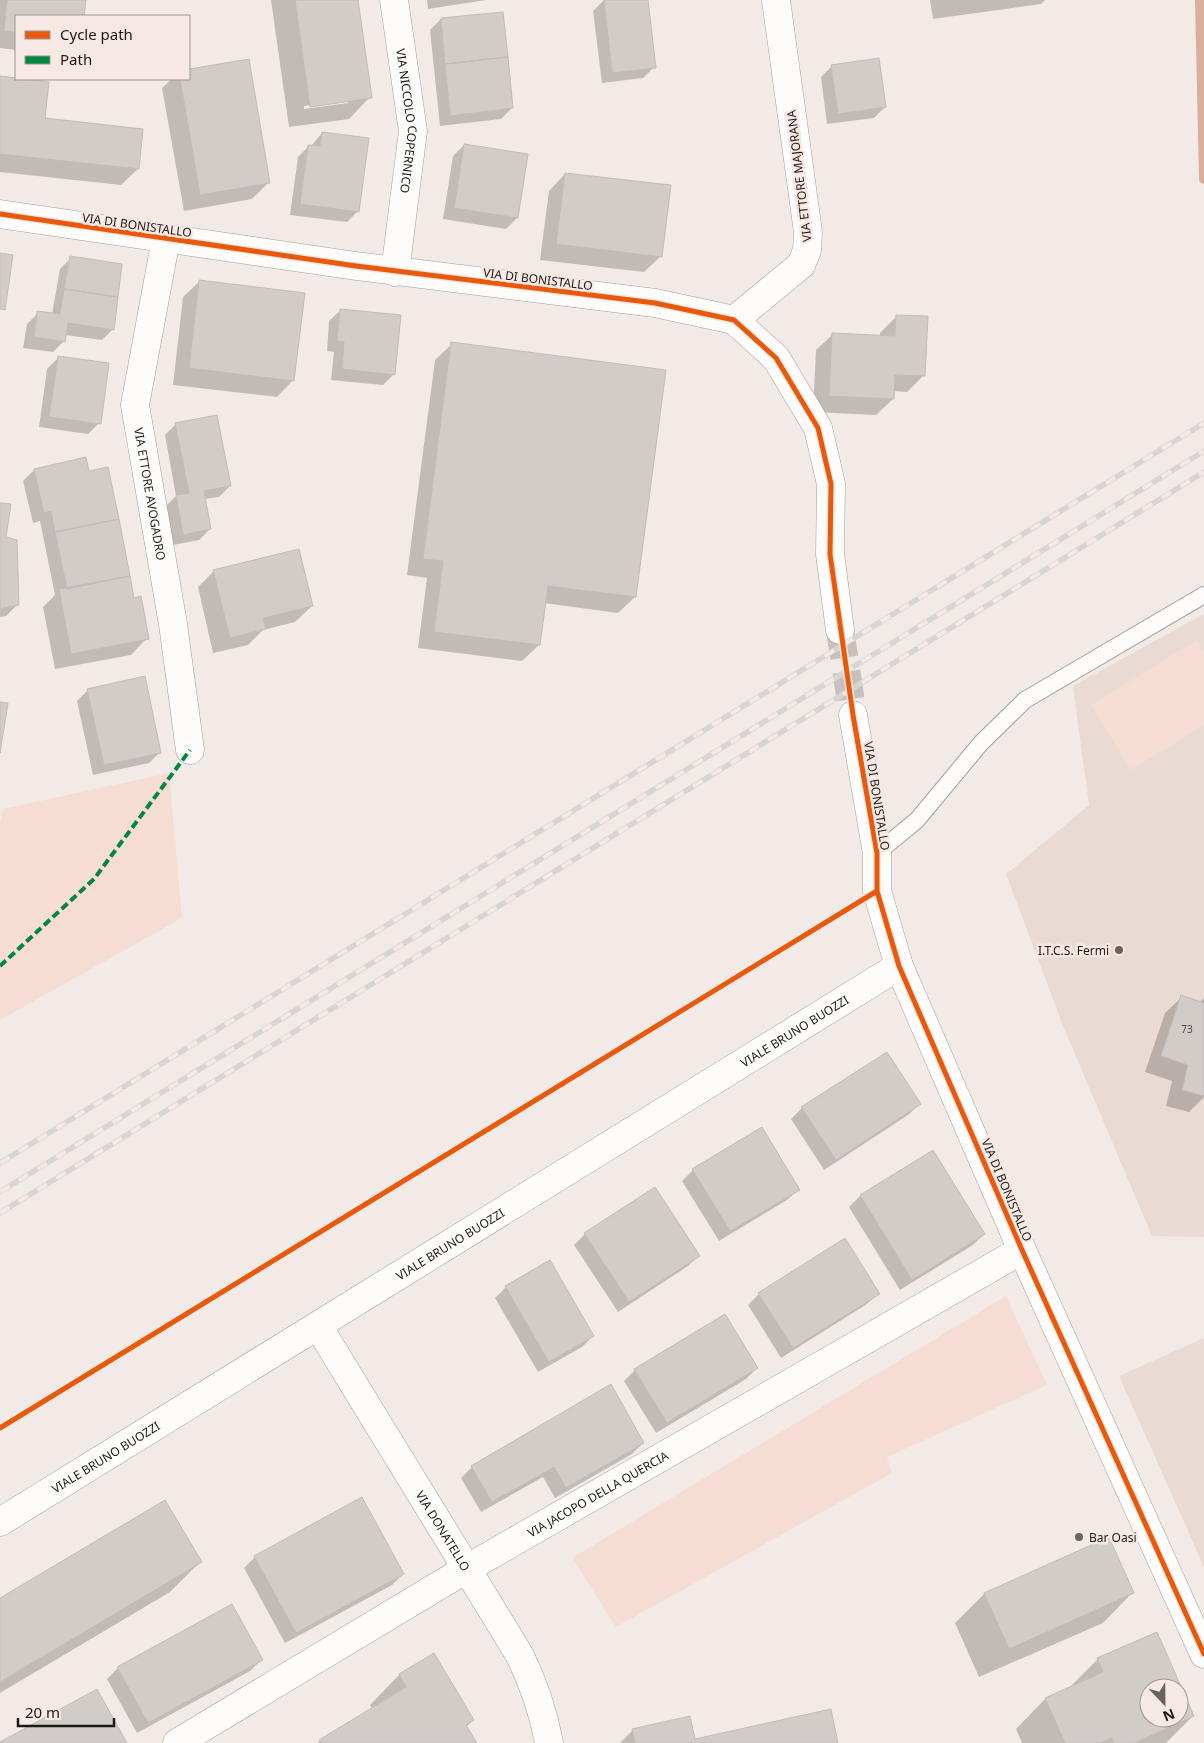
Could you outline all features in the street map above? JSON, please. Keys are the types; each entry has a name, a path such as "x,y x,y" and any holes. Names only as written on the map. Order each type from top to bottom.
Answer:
{"street":[{"name":"VIA NICCOLO COPERNICO","path":"394,0 413,131 394,272"},
{"name":"VIA ETTORE MAJORANA","path":"734,320 801,265 807,250 808,232 776,0"},
{"name":"VIA DI BONISTALLO","path":"0,214 166,240 394,272 656,303 734,320 776,358 818,428 831,484 830,554 840,630"},
{"name":"VIA ETTORE AVOGADRO","path":"166,240 135,405 173,624 190,750"},
{"name":"VIA DI BONISTALLO","path":"853,715 876,853 877,891 900,966 1022,1250 1204,1654"},
{"name":"VIALE BRUNO BUOZZI","path":"0,1522 900,966"},
{"name":"VIA JACOPO DELLA QUERCIA","path":"177,1743 468,1568 1022,1250"},
{"name":"VIA DONATELLO","path":"318,1326 519,1654 534,1684 549,1743"}],"lane":[{"path":"876,853 917,820 981,743 1024,700 1204,595"}],"shaded area":[{"name":"I.T.C.S. Fermi","path":"1204,614 1204,1237 1152,1236 1063,1026 1006,874 1089,805 1073,686"},
{"path":"1197,640 1204,651 1204,725 1131,770 1091,705"},
{"path":"169,773 182,918 0,1020 0,821 3,809"},
{"path":"1006,1296 1047,1385 887,1457 892,1473 616,1627 572,1558"},
{"path":"1204,1338 1204,1567 1119,1376"}],"building":[{"path":"7,0 86,0 84,15 15,15 15,32 4,31"},
{"path":"295,0 358,0 372,98 310,107"},
{"path":"604,0 648,0 656,68 612,73"},
{"path":"503,12 508,57 445,64 441,18"},
{"path":"508,57 513,108 450,116 445,64"},
{"path":"879,58 886,107 838,114 831,65"},
{"path":"249,59 270,183 200,195 180,80 190,80 190,69"},
{"path":"0,76 15,78 15,80 49,82 45,118 143,129 139,169 0,154"},
{"path":"322,132 369,138 359,212 300,204 308,145 320,146"},
{"path":"464,144 528,154 518,218 454,208"},
{"path":"565,173 671,185 662,257 556,244"},
{"path":"0,253 13,255 5,310 0,309"},
{"path":"70,256 122,264 118,297 64,289"},
{"path":"199,280 305,293 294,381 189,368"},
{"path":"64,289 118,297 114,330 68,323 65,342 34,337 37,311 60,314"},
{"path":"340,309 401,315 395,375 342,369 344,342 337,341"},
{"path":"896,315 928,316 925,376 895,375 894,399 829,396 832,333 895,336"},
{"path":"451,342 666,370 636,597 548,586 540,645 434,632 443,561 423,559"},
{"path":"58,356 109,363 101,424 49,417"},
{"path":"217,415 231,486 204,491 211,529 183,535 176,495 189,493 175,423"},
{"path":"86,457 89,471 108,467 119,519 55,532 51,511 44,513 34,469"},
{"path":"0,503 11,504 6,537 17,540 19,605 0,609"},
{"path":"119,519 130,576 67,589 55,532"},
{"path":"299,549 313,606 263,618 266,629 230,638 213,570"},
{"path":"130,576 134,598 141,596 149,639 71,654 59,589"},
{"path":"145,676 161,753 104,765 87,689"},
{"path":"0,702 8,703 0,753"},
{"path":"1181,995 1204,1003 1204,1096 1182,1090 1188,1065 1161,1056"},
{"path":"887,1052 921,1104 836,1160 801,1107"},
{"path":"762,1127 800,1190 730,1231 692,1169"},
{"path":"933,1150 985,1234 912,1280 860,1195"},
{"path":"655,1187 700,1256 629,1302 584,1233"},
{"path":"845,1238 880,1294 793,1348 758,1293"},
{"path":"550,1260 594,1336 549,1362 505,1286"},
{"path":"725,1314 758,1368 667,1423 634,1369"},
{"path":"611,1384 644,1443 566,1488 554,1467 492,1502 471,1466"},
{"path":"362,1497 404,1574 296,1633 254,1556"},
{"path":"165,1500 202,1562 0,1682 0,1598"},
{"path":"1109,1537 1134,1593 1009,1649 984,1593"},
{"path":"232,1604 263,1660 148,1723 117,1667"},
{"path":"1157,1632 1177,1678 1139,1678 1139,1728 1168,1728 1135,1743 1114,1743 1112,1738 1100,1743 1065,1743 1045,1698 1103,1672 1097,1658"},
{"path":"434,1653 474,1720 466,1725 477,1743 321,1743 319,1740 406,1687 399,1674"},
{"path":"97,1689 127,1743 0,1743 0,1742"},
{"path":"1189,1705 1194,1716 1189,1718"},
{"path":"831,1709 838,1743 635,1743 632,1729 690,1716 695,1739"}],"waterway":[{"path":"1200,0 1204,179"}],"tunnel":[{"path":"840,630 853,715"}],"railway":[{"path":"0,1163 1204,423"},
{"path":"0,1192 1204,451"},
{"path":"0,1213 1204,472"}],"marked path":[{"path":"0,966 94,879 190,750"}],"cycle path":[{"path":"0,214 356,266 655,303 734,320 776,358 818,428 831,484 830,554 853,715 877,853 877,891 899,966 1022,1250 1204,1654"},
{"path":"0,1428 877,891"}],"place":[{"name":"I.T.C.S. Fermi","path":"1119,950"},
{"name":"Bar Oasi","path":"1079,1537"}]}
